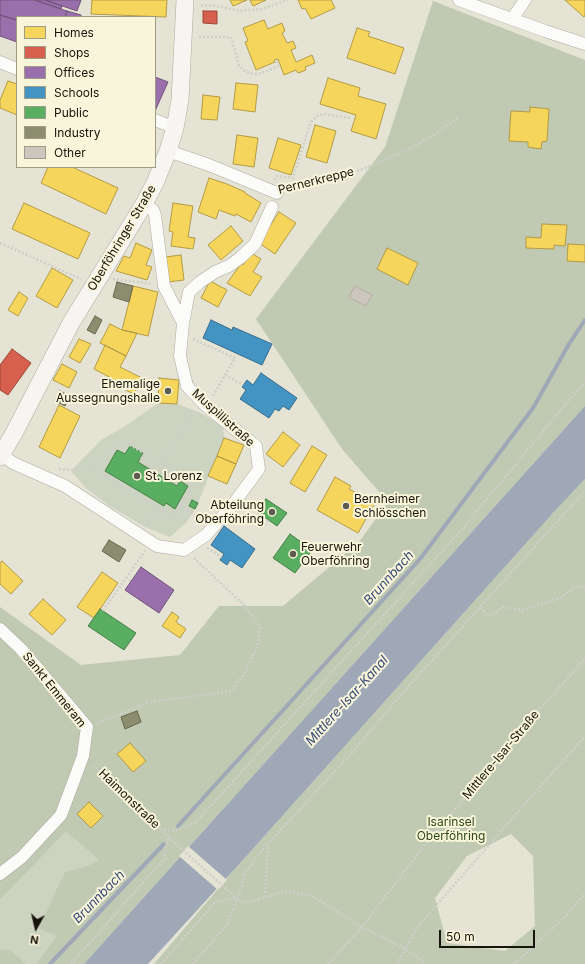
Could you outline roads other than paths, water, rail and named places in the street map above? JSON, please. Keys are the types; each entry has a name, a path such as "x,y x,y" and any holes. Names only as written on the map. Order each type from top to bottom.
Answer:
{"main road":[{"name":"Oberföhringer Straße","path":"1,456 71,322 144,204 155,183 168,151 175,128 180,100 182,67 193,2"}],"street":[{"path":"459,0 585,44"},
{"path":"512,19 524,0"},
{"path":"0,62 16,69"},
{"path":"156,120 175,128"},
{"name":"Pernerkreppe","path":"168,151 209,165 273,192"},
{"path":"144,204 153,210 155,215 164,286 183,323"},
{"name":"Muspillistraße","path":"1,456 13,463 65,486 157,546 184,550 208,532 231,507 259,469 256,446 207,407 187,386 180,356 183,323 189,292 210,275 229,266 240,258 255,244 272,207"},
{"name":"Sankt Emmeram","path":"0,630 21,649 87,727 83,756 61,815 22,857 0,874"}],"water":[{"name":"Mittlere-Isar-Kanal","path":"585,406 585,479 243,860 148,964 84,964"}],"waterway":[{"name":"Brunnbach","path":"178,826 420,559 533,408 569,344 585,320"},
{"name":"Brunnbach","path":"50,964 164,844"}],"place":[{"name":"Ehemalige Aussegnungshalle","path":"168,391"},
{"name":"St. Lorenz","path":"137,476"},
{"name":"Bernheimer Schlösschen","path":"346,506"},
{"name":"Abteilung Oberföhring","path":"272,512"},
{"name":"Feuerwehr Oberföhring","path":"293,554"}],"park label":[{"name":"Isarinsel Oberföhring","path":"451,829"}]}
